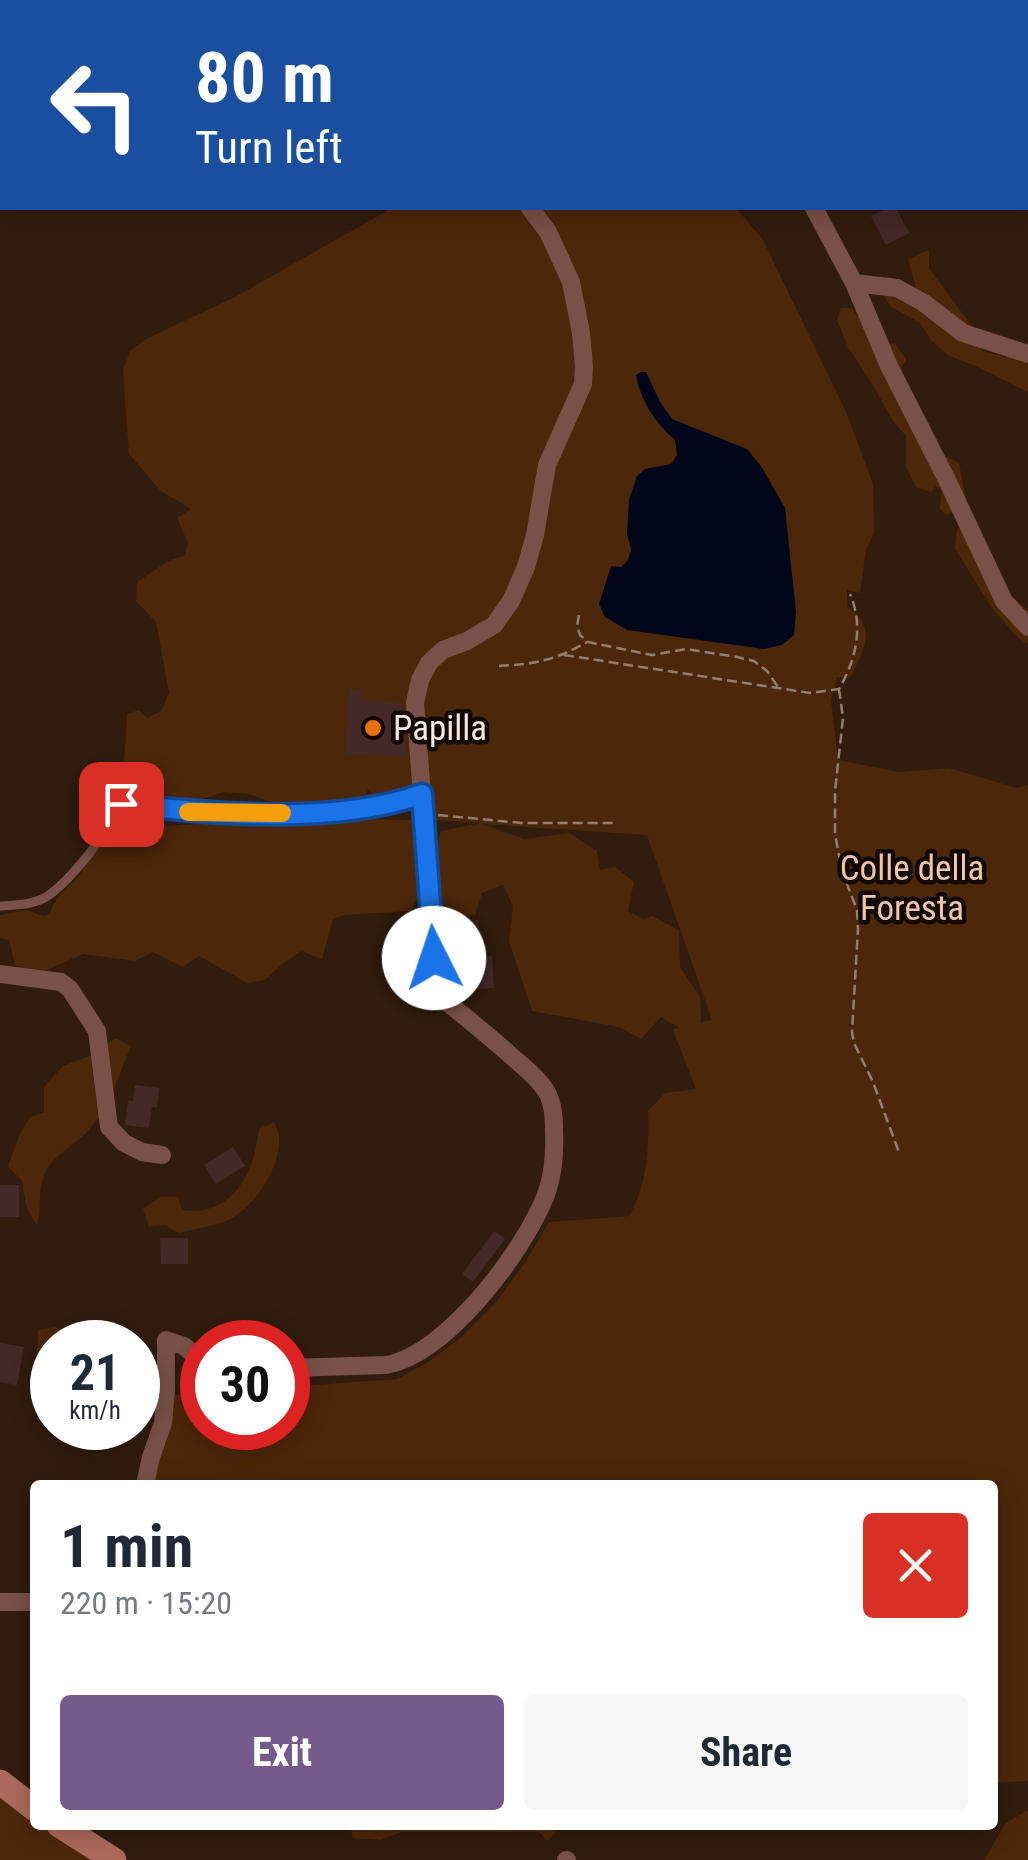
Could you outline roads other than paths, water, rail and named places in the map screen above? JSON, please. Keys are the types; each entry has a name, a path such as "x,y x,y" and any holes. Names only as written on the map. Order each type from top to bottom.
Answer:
{"main road":[{"path":"0,1782 30,1805"},
{"path":"67,1830 114,1860"}],"street":[{"path":"310,1367 400,1362 468,1311 503,1271 546,1195 555,1156 554,1114 547,1092 530,1072 436,995 415,702 428,663 443,650 494,625 511,601 535,534 547,465 583,384 581,333 571,282 548,232 532,210"},
{"path":"815,210 854,283 889,366 1004,601 1028,627"},
{"path":"854,283 896,288 924,303 963,333 1028,354"},
{"path":"0,974 61,982 70,990 97,1031 109,1127 124,1143 142,1152 162,1155"},
{"path":"146,1480 162,1423 166,1340 180,1345"},
{"path":"0,1602 30,1602"}],"lane":[{"path":"0,906 25,905 48,896 79,866 121,804 201,813 312,812 423,801"}],"water":[{"path":"646,372 672,419 747,449 785,508 796,612 794,635 782,645 764,649 627,630 605,617 599,604 611,566 621,567 631,550 627,534 629,500 637,476 645,469 671,464 677,455 675,440 655,419 641,394 636,375"}],"place":[{"name":"Papilla","path":"373,728"}],"park label":[{"name":"Colle della Foresta","path":"912,888"}]}
